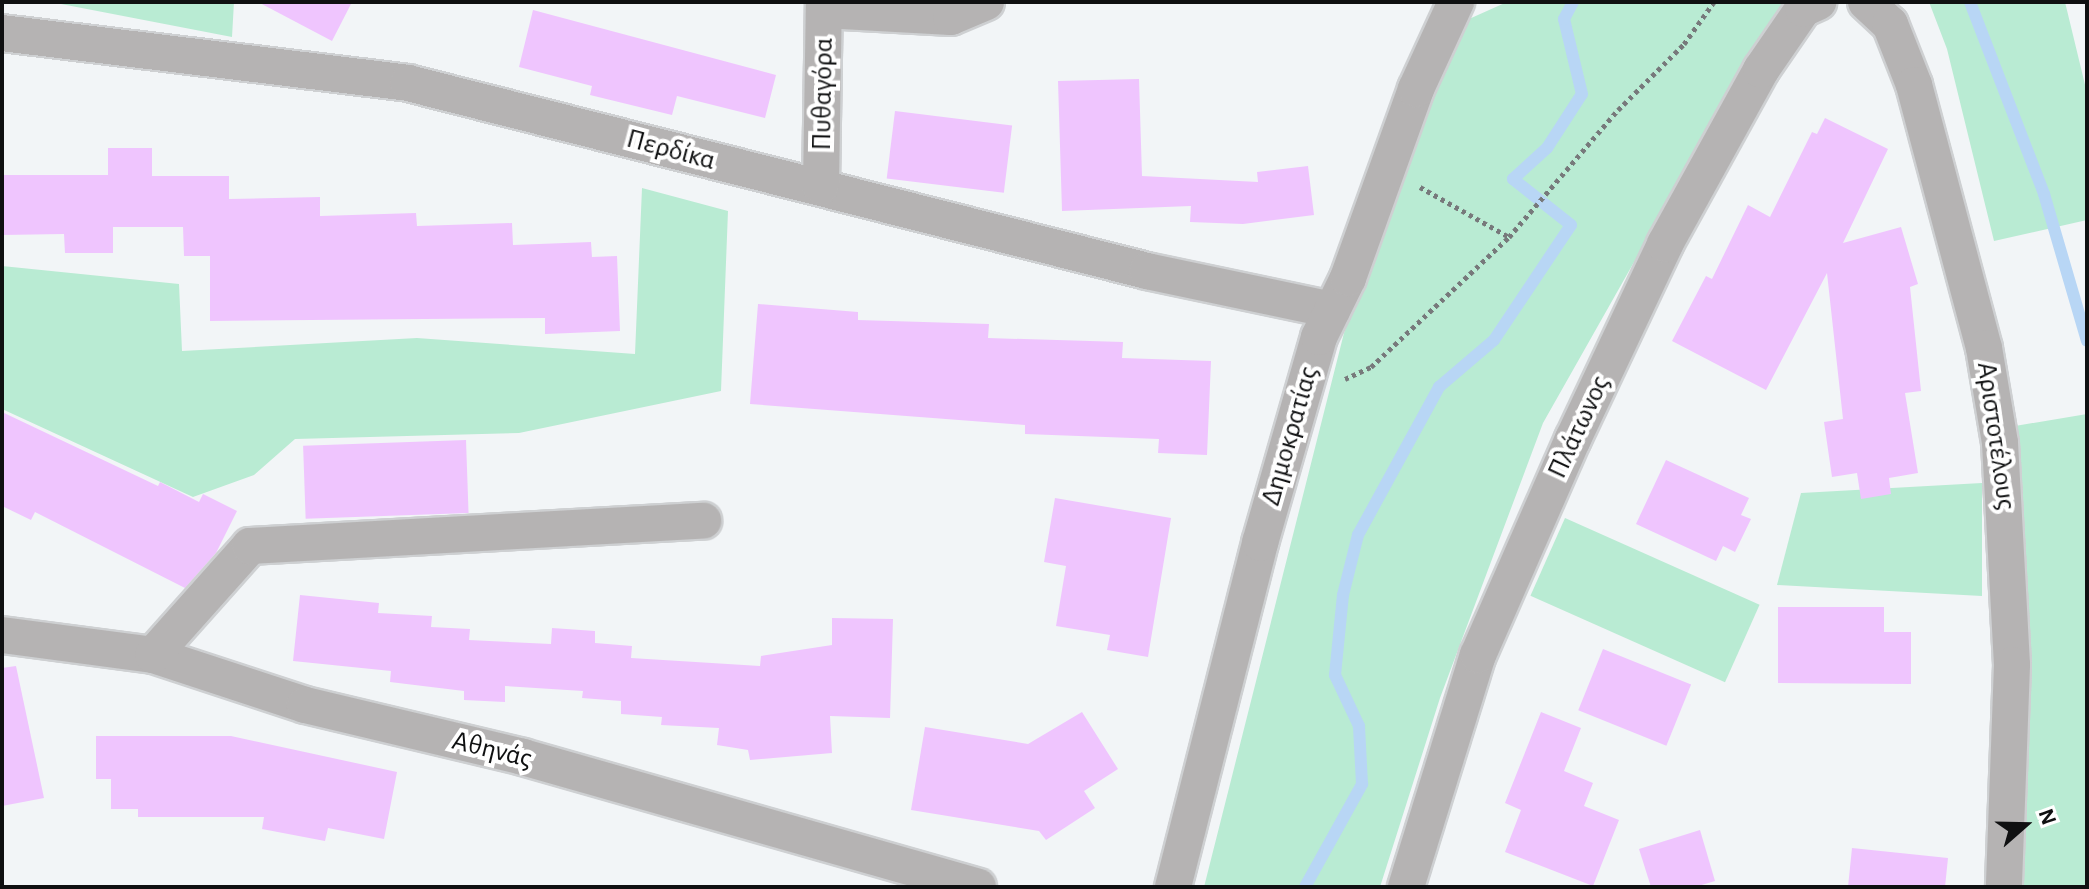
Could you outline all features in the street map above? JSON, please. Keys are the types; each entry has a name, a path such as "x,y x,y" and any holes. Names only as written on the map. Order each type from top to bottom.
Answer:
{"street":[{"path":"824,6 951,17 986,2"},
{"name":"Δημοκρατίας","path":"1173,887 1260,543 1309,374 1389,165 1456,2"},
{"name":"Πλάτωνος","path":"1406,887 1478,655 1573,439 1665,244 1761,70 1803,9 1818,2"},
{"name":"Αριστοτέλους","path":"1870,4 1901,47 1931,140 1984,348 2000,443 2012,665 2004,887"},
{"name":"Πυθαγόρα","path":"821,186 824,6"},
{"name":"Περδίκα","path":"2,33 408,83 1147,271 1332,310"},
{"path":"153,655 250,546 703,521"},
{"name":"Αθηνάς","path":"2,635 153,655 305,705 523,757 978,887"}],"path":[{"path":"1309,374 1342,381 1371,367 1509,237 1557,180 1684,44 1714,2"},
{"path":"1389,165 1452,209 1509,237"}],"green space":[{"path":"43,2 234,2 232,37 61,4"},
{"path":"1507,2 1790,2 1750,57 1543,423 1440,698 1380,887 1204,887 1344,333 1425,111 1469,19"},
{"path":"1929,2 2065,2 2087,93 2087,220 1994,241 1947,49"},
{"path":"642,188 728,211 721,391 519,433 295,439 254,475 193,497 2,409 2,266 179,284 182,351 417,338 635,354"},
{"path":"2087,414 2087,887 2023,887 2026,595 2015,426"},
{"path":"1982,483 1982,596 1777,585 1801,493"},
{"path":"1565,518 1760,605 1725,682 1530,596"}],"building":[{"path":"258,2 352,2 332,41"},
{"path":"533,10 776,75 765,118 677,96 672,115 590,95 592,86 519,67"},
{"path":"1139,79 1142,176 1258,182 1257,172 1308,166 1314,215 1243,224 1190,222 1191,206 1062,211 1058,81"},
{"path":"895,111 1012,125 1004,193 887,178"},
{"path":"1825,118 1888,149 1843,243 1901,227 1918,284 1910,287 1921,391 1905,393 1918,473 1889,478 1891,494 1861,499 1857,473 1832,477 1824,422 1843,419 1827,273 1766,390 1672,341 1706,276 1712,279 1748,205 1770,217 1812,132 1817,134"},
{"path":"108,148 152,148 152,176 229,176 229,199 320,197 320,216 416,213 417,226 512,223 513,245 591,242 592,257 617,256 620,331 545,334 545,318 210,321 210,256 184,256 183,227 113,227 113,253 65,253 64,234 2,235 2,175 108,175"},
{"path":"758,304 858,312 858,320 989,324 988,338 1123,342 1122,358 1211,361 1207,455 1158,453 1159,439 1025,434 1025,425 750,404"},
{"path":"2,412 158,486 160,482 199,502 203,494 237,511 216,553 185,588 35,512 31,520 2,506"},
{"path":"466,440 469,513 306,519 303,446"},
{"path":"1666,460 1749,498 1741,515 1751,519 1735,552 1723,546 1716,561 1636,524"},
{"path":"1055,498 1171,518 1148,657 1107,650 1110,635 1056,626 1066,566 1044,562"},
{"path":"300,595 379,603 378,613 432,616 431,627 470,629 469,640 551,644 552,628 595,631 595,643 632,646 631,658 760,666 761,656 832,645 832,618 893,619 890,718 830,716 832,753 750,760 748,750 717,745 719,728 661,725 662,717 621,714 621,701 582,698 583,691 505,686 505,702 464,700 464,691 390,682 391,671 293,661"},
{"path":"1778,607 1884,607 1884,632 1911,632 1911,684 1778,683"},
{"path":"1603,649 1691,685 1666,746 1578,710"},
{"path":"16,666 44,798 2,806 2,668"},
{"path":"1082,712 1118,769 1084,791 1095,808 1046,840 1039,831 911,810 925,727 1028,744"},
{"path":"1541,712 1581,728 1564,771 1593,783 1584,806 1619,820 1593,886 1505,852 1521,810 1505,803"},
{"path":"96,736 231,736 397,772 384,839 328,828 325,841 262,829 264,817 138,817 138,809 111,809 111,779 96,779"},
{"path":"1700,830 1715,881 1695,887 1651,887 1639,849"},
{"path":"1852,848 1948,858 1945,887 1848,887"}],"waterway":[{"path":"1305,887 1362,784 1359,726 1335,675 1343,595 1358,535 1439,387 1494,340 1571,225 1513,179 1547,148 1582,94 1564,19 1573,2"},
{"path":"1970,2 2044,194 2087,341"}]}
